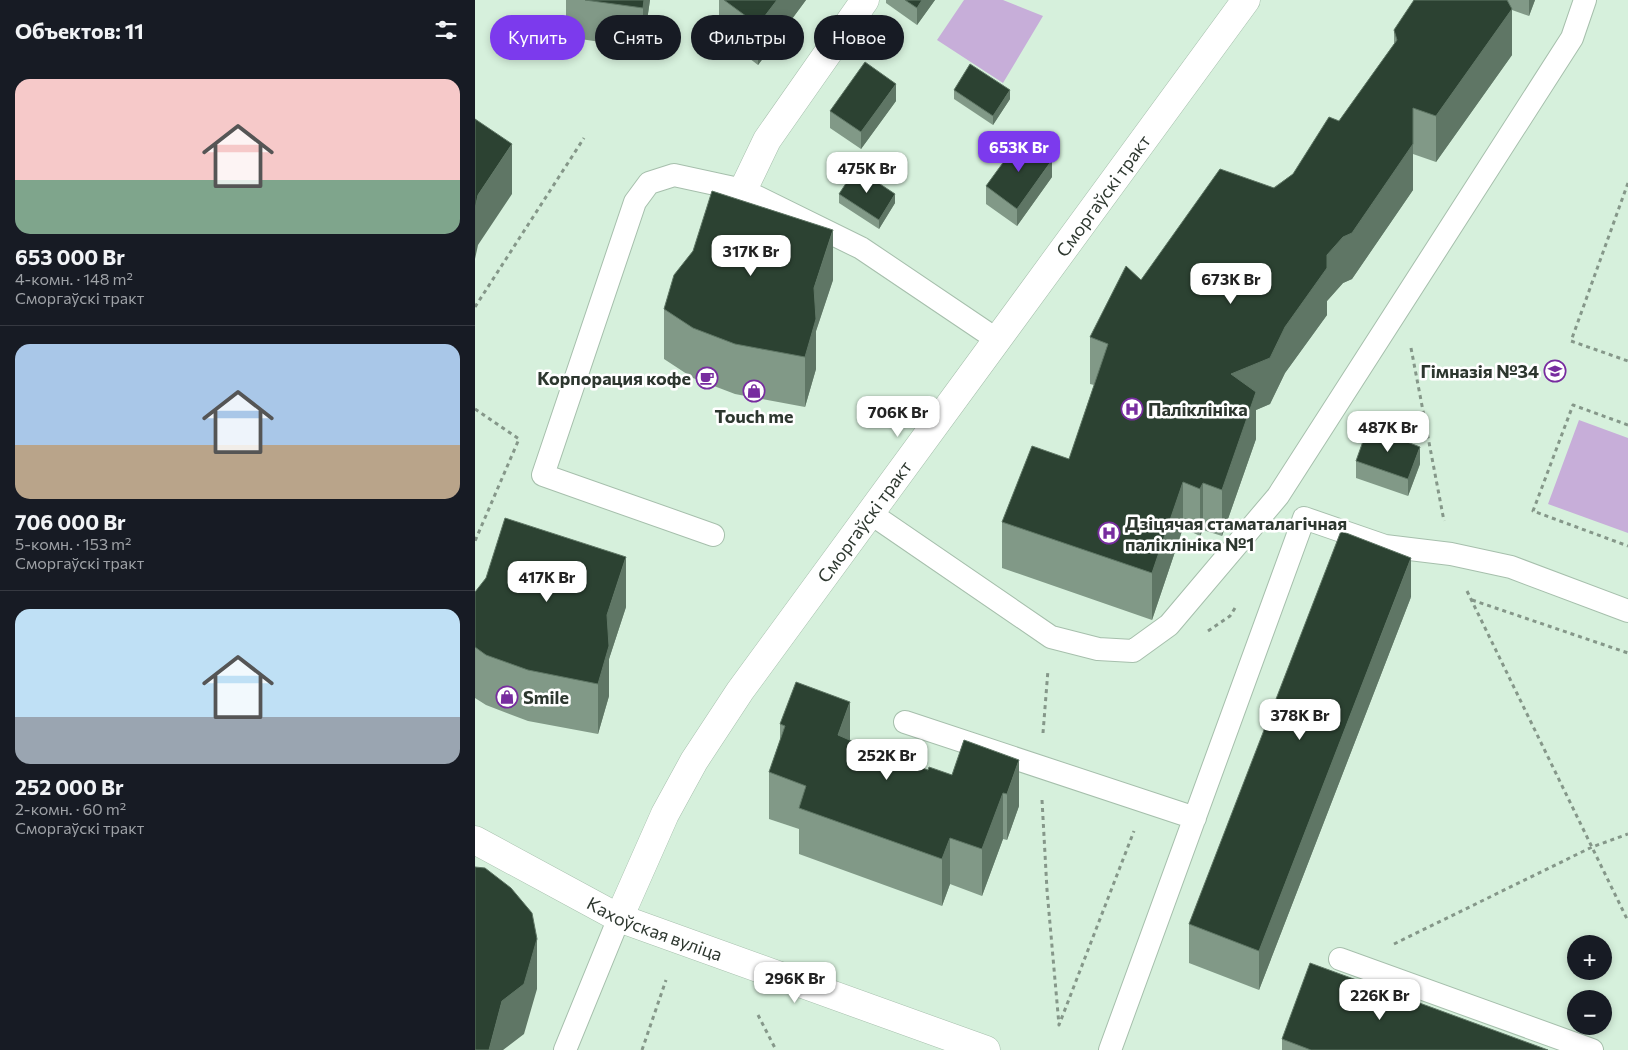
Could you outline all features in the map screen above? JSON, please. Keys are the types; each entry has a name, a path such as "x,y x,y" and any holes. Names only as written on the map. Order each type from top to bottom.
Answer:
{"street":[{"path":"743,190 767,140 865,0"},
{"name":"Сморгаўскі тракт","path":"619,918 665,814 694,762 740,691 996,339 1132,159 1246,0"},
{"name":"Кахоўская вуліца","path":"475,840 619,918 985,1050"}],"lane":[{"path":"870,513 1051,637 1098,649 1133,651 1169,625 1278,496 1572,38 1585,0"},
{"path":"713,535 543,475 635,202 649,183 674,174 743,190 861,248 996,339"},
{"path":"1110,1050 1304,518 1385,546 1451,554 1511,567 1628,611"},
{"path":"905,722 1195,818"},
{"path":"565,1050 619,918"},
{"path":"1347,962 1592,1050"}],"path":[{"path":"475,307 584,138"},
{"path":"1628,183 1571,341 1628,362"},
{"path":"1402,303 1451,554 1471,600 1628,920"},
{"path":"1628,425 1573,405 1533,511 1628,546"},
{"path":"475,408 519,439 475,541"},
{"path":"1471,600 1628,653"},
{"path":"1051,637 1040,766 1047,890 1059,1025 1145,801"},
{"path":"1347,962 1592,847 1628,834"},
{"path":"642,1050 666,980"},
{"path":"758,1015 776,1050"}],"shaded area":[{"path":"964,0 1003,0 1043,16 1003,83 937,40"},
{"path":"1579,420 1628,438 1628,533 1548,504"}],"building":[{"path":"585,0 644,0 643,8"},
{"path":"724,0 777,0 766,15 744,15"},
{"path":"905,0 922,0 917,8"},
{"path":"1414,0 1507,0 1512,9 1436,116 1413,108 1413,144 1352,233 1343,237 1327,255 1327,268 1285,327 1270,358 1231,374 1256,392 1222,490 1203,483 1200,489 1183,482 1152,573 1002,522 1032,446 1069,459 1108,344 1090,337 1126,266 1141,280 1220,169 1274,188 1293,174 1329,117 1339,121 1397,40 1394,30"},
{"path":"865,62 896,84 861,132 830,111"},
{"path":"970,64 1010,90 993,116 954,90"},
{"path":"475,119 512,144 478,195 475,209"},
{"path":"1021,138 1052,160 1017,209 986,186"},
{"path":"856,168 895,194 879,220 839,194"},
{"path":"712,191 833,230 814,288 816,319 805,357 735,344 693,328 664,309 674,275 693,251"},
{"path":"1368,427 1420,447 1408,479 1356,461"},
{"path":"505,518 626,557 607,615 609,646 598,684 528,670 486,655 475,647 475,592 486,578"},
{"path":"1341,531 1411,558 1259,951 1189,924"},
{"path":"796,682 850,702 838,735 860,746 928,770 929,767 952,775 964,740 1019,760 1007,794 1003,793 982,849 950,838 942,859 799,808 806,786 769,772 785,726 780,724"},
{"path":"475,867 485,868 511,888 532,913 537,939 524,984 502,1001 489,1050 475,1050"},
{"path":"1310,963 1548,1050 1311,1050 1282,1039"}],"place":[{"name":"Гімназія №34","path":"1555,371"},
{"name":"Корпорация кофе","path":"707,378"},
{"name":"Touch me","path":"754,391"},
{"name":"Паліклініка","path":"1132,409"},
{"name":"Дзіцячая стаматалагічная паліклініка №1","path":"1109,533"},
{"name":"Smile","path":"507,697"}]}
